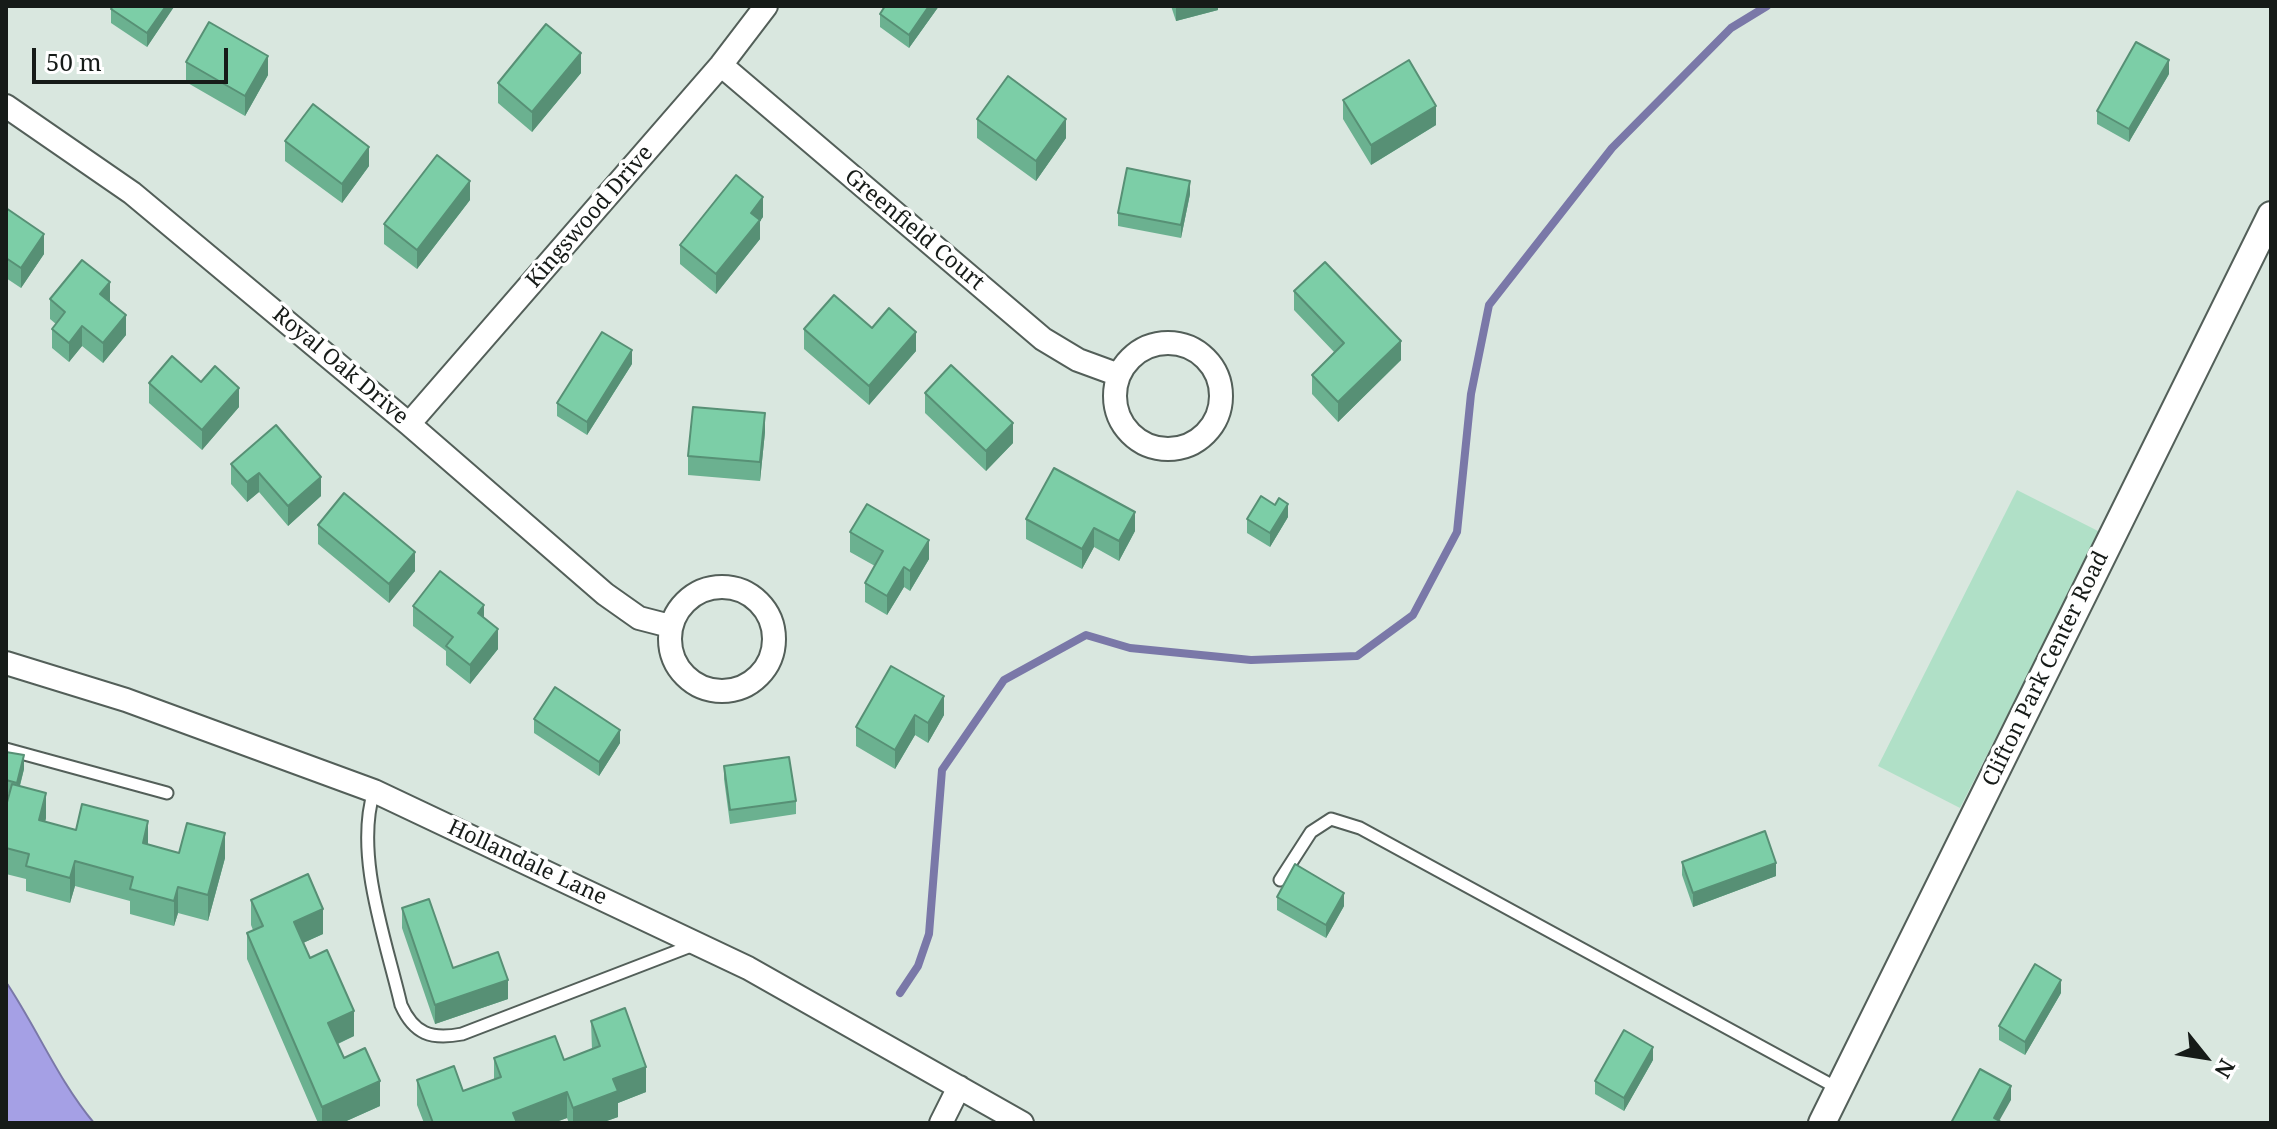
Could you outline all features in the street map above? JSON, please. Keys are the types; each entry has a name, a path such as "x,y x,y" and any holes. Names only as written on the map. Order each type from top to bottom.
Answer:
{"street":[{"name":"Kingswood Drive","path":"409,424 721,65 766,6"},
{"name":"Greenfield Court","path":"721,65 1043,339 1078,360 1119,375"},
{"name":"Royal Oak Drive","path":"6,106 132,193 409,424 605,594 639,618 670,626"},
{"name":"Clifton Park Center Road","path":"1822,1123 2271,215"},
{"path":"1180,344 1194,349 1206,359 1220,384 1218,413 1212,427 1187,446 1172,450 1141,443 1120,420 1115,390 1119,375 1127,362 1151,346 1180,344"},
{"path":"712,587 741,589 764,607 771,620 773,650 768,664 747,685 717,692 689,681 679,670 672,656 670,626 686,601 698,592 712,587"},
{"name":"Hollandale Lane","path":"6,663 126,700 374,791 748,968 1022,1123"},
{"path":"941,1123 959,1087"}],"lane":[{"path":"6,749 167,793"},
{"path":"374,791 366,816 365,843 401,1005 409,1022 425,1035 439,1039 462,1034 697,944"},
{"path":"1280,880 1320,823 1331,819 1360,828 1840,1089"}],"green space":[{"path":"2017,490 2100,532 1960,808 1878,766"}],"shaded area":[{"path":"6,982 69,1089 94,1123 6,1123"}],"building":[{"path":"113,6 166,6 147,33 111,9"},
{"path":"885,6 929,6 909,35 880,14"},
{"path":"209,22 268,56 245,96 186,62"},
{"path":"546,24 581,53 532,112 498,83"},
{"path":"2136,42 2169,60 2129,129 2097,111"},
{"path":"1409,60 1436,106 1371,145 1343,100"},
{"path":"1008,76 1066,119 1036,161 977,119"},
{"path":"313,104 369,147 342,184 285,141"},
{"path":"437,155 470,181 417,250 384,224"},
{"path":"1127,168 1190,181 1181,225 1118,213"},
{"path":"736,175 763,197 751,213 760,220 716,274 680,245"},
{"path":"6,208 44,234 21,268 6,258"},
{"path":"82,260 110,282 100,294 126,315 103,343 82,326 69,343 52,329 65,312 50,299"},
{"path":"1325,262 1401,341 1338,402 1312,375 1344,343 1294,291"},
{"path":"834,295 872,328 889,308 916,332 869,386 804,329"},
{"path":"602,332 632,350 587,422 557,403"},
{"path":"172,356 201,382 215,366 239,388 202,430 149,383"},
{"path":"951,365 1013,423 986,451 925,393"},
{"path":"693,407 765,413 760,462 688,456"},
{"path":"276,425 321,477 288,506 259,473 247,482 231,464"},
{"path":"1054,468 1135,512 1119,541 1094,528 1082,549 1026,519"},
{"path":"344,493 415,552 389,584 318,525"},
{"path":"1261,496 1275,505 1279,498 1288,504 1270,533 1247,519"},
{"path":"867,504 929,540 910,571 904,567 887,596 865,583 883,551 850,532"},
{"path":"440,571 484,605 478,613 498,629 470,665 446,646 453,637 413,606"},
{"path":"891,666 944,696 928,723 915,715 895,750 856,727"},
{"path":"555,687 620,730 599,762 534,719"},
{"path":"6,752 24,755 17,783 6,780"},
{"path":"789,757 796,801 730,810 724,766"},
{"path":"12,784 46,793 39,820 76,830 82,804 148,821 143,843 179,853 187,823 225,833 208,895 178,887 174,901 130,889 133,877 75,861 70,878 26,866 29,854 6,848 6,806"},
{"path":"1765,831 1776,863 1693,893 1682,862"},
{"path":"1295,864 1344,893 1326,925 1277,897"},
{"path":"308,874 323,909 294,922 310,958 327,950 354,1011 328,1023 344,1058 365,1048 380,1081 322,1107 247,933 263,926 251,900"},
{"path":"429,899 453,968 498,952 508,980 435,1005 402,908"},
{"path":"2035,964 2061,980 2025,1042 1999,1026"},
{"path":"625,1008 646,1067 613,1079 618,1091 573,1108 567,1092 513,1113 517,1123 433,1123 417,1080 454,1066 463,1091 501,1077 494,1058 555,1036 564,1060 600,1046 591,1021"},
{"path":"1624,1030 1653,1047 1624,1098 1595,1081"},
{"path":"1980,1069 2011,1086 1994,1118 2003,1123 1951,1123"}],"waterway":[{"path":"900,993 918,966 929,934 942,770 1004,680 1086,635 1130,648 1251,660 1357,656 1413,615 1457,532 1471,394 1489,305 1612,148 1731,28 1767,6"}]}
